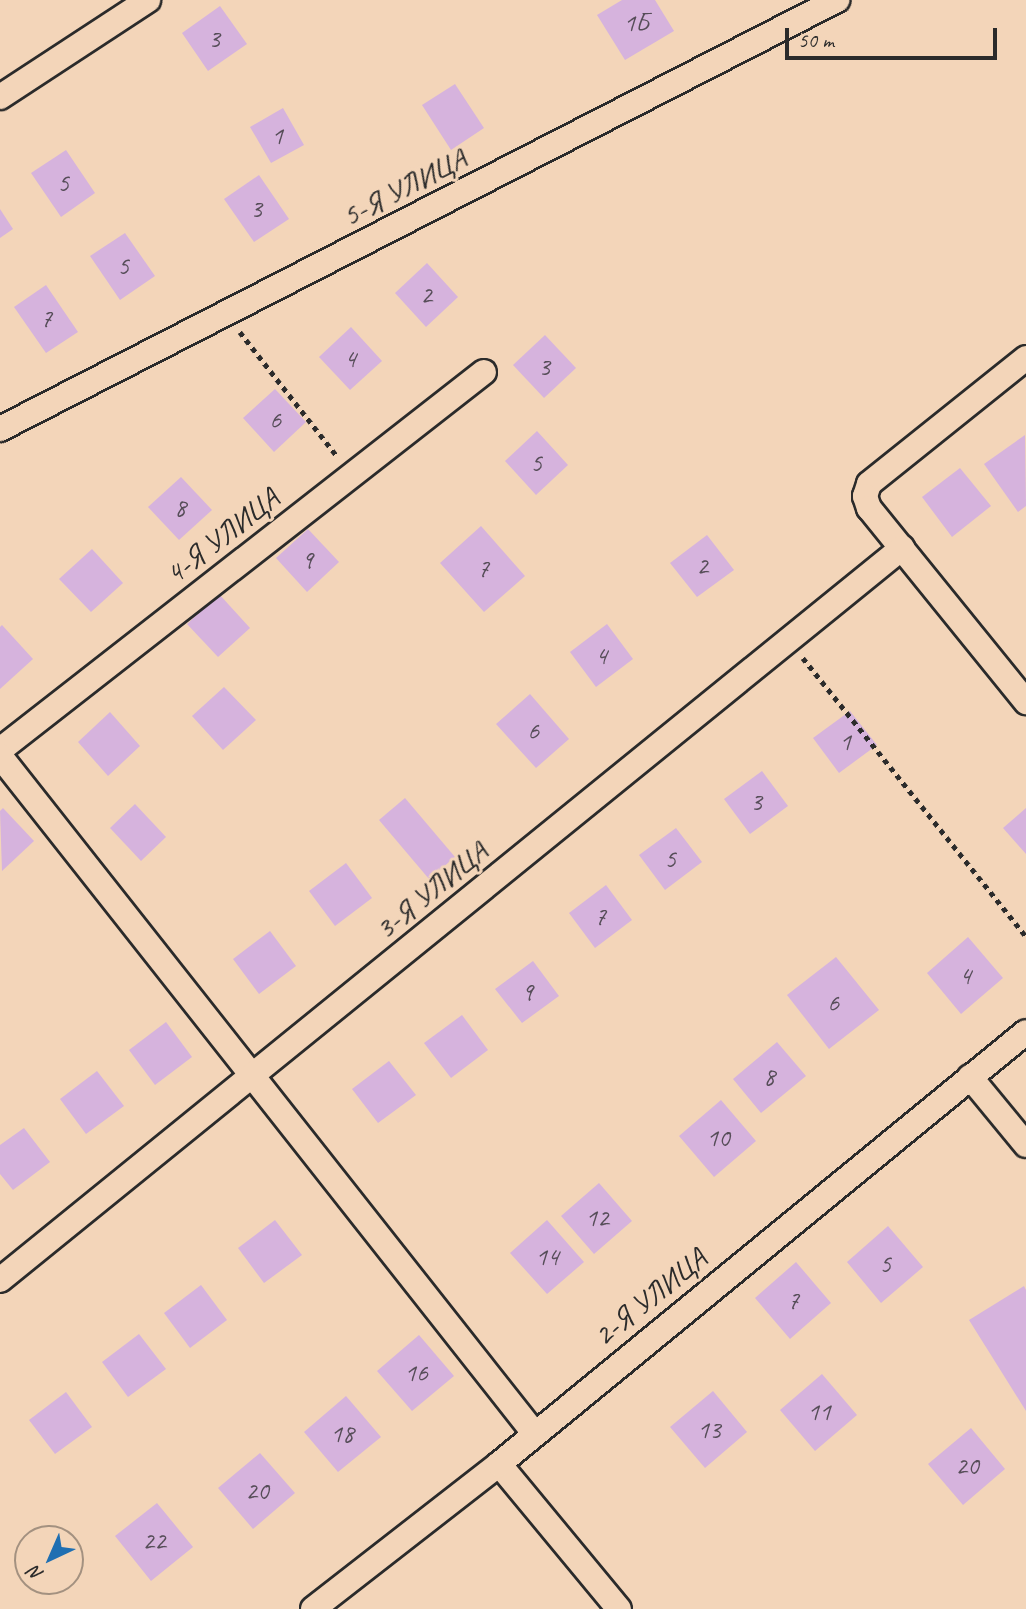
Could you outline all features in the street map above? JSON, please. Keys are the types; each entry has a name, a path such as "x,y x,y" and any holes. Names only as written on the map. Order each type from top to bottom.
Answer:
{"street":[{"path":"0,97 148,0"},
{"name":"5-Я УЛИЦА","path":"0,429 837,0"},
{"path":"1026,358 869,484 865,495 869,508 1026,702"},
{"name":"4-Я УЛИЦА","path":"0,753 484,372"},
{"name":"3-Я УЛИЦА","path":"0,1280 902,548"},
{"path":"0,753 534,1433"},
{"name":"2-Я УЛИЦА","path":"313,1609 499,1465 534,1433 1026,1032"},
{"path":"970,1077 1026,1144"},
{"path":"499,1465 619,1609"}],"path":[{"path":"225,314 352,475"},
{"path":"789,640 1026,936"}],"building":[{"path":"622,0 655,0 674,31 625,60 597,15"},
{"path":"220,6 247,44 208,71 182,33"},
{"path":"455,84 484,128 451,150 422,105"},
{"path":"283,108 304,145 271,163 250,127"},
{"path":"66,150 95,193 61,217 31,173"},
{"path":"259,175 289,219 254,242 224,199"},
{"path":"0,209 13,229 0,238"},
{"path":"125,233 155,276 120,300 90,256"},
{"path":"427,263 458,297 426,327 395,293"},
{"path":"46,285 78,332 46,353 14,307"},
{"path":"351,327 382,361 350,390 319,357"},
{"path":"545,335 576,368 544,398 513,365"},
{"path":"275,389 306,422 274,452 243,418"},
{"path":"537,431 568,465 536,495 505,461"},
{"path":"1025,435 1026,506 1018,512 984,464"},
{"path":"960,468 991,506 952,537 922,497"},
{"path":"181,477 212,510 179,540 148,507"},
{"path":"481,526 525,576 484,612 440,563"},
{"path":"308,529 339,562 307,592 276,558"},
{"path":"707,535 734,570 697,597 670,563"},
{"path":"92,549 123,583 91,612 59,579"},
{"path":"219,594 250,628 218,657 187,624"},
{"path":"607,624 633,659 596,687 570,652"},
{"path":"2,625 33,659 0,689 0,627"},
{"path":"224,687 256,720 223,750 192,716"},
{"path":"530,694 569,739 536,768 496,724"},
{"path":"850,711 877,745 839,773 813,738"},
{"path":"110,712 140,746 108,776 78,742"},
{"path":"762,771 788,806 750,834 724,799"},
{"path":"405,798 455,857 429,879 379,820"},
{"path":"135,804 166,837 141,861 110,828"},
{"path":"3,808 34,841 2,871 0,811"},
{"path":"1026,808 1026,854 1003,828"},
{"path":"676,828 702,862 665,890 639,855"},
{"path":"346,863 372,898 335,926 309,891"},
{"path":"606,885 632,920 595,948 569,913"},
{"path":"270,931 296,966 259,994 233,959"},
{"path":"968,937 1003,978 961,1014 927,973"},
{"path":"836,957 879,1010 829,1049 787,995"},
{"path":"533,961 559,996 522,1023 495,989"},
{"path":"462,1015 488,1050 451,1078 424,1043"},
{"path":"166,1022 192,1057 155,1085 129,1050"},
{"path":"777,1042 806,1076 761,1113 733,1079"},
{"path":"389,1061 416,1095 378,1123 352,1089"},
{"path":"97,1071 124,1106 86,1134 60,1099"},
{"path":"721,1100 756,1141 714,1177 679,1136"},
{"path":"24,1128 50,1162 13,1190 0,1174 0,1145"},
{"path":"599,1183 632,1221 594,1254 561,1216"},
{"path":"275,1220 302,1255 264,1283 238,1248"},
{"path":"547,1220 584,1262 547,1294 510,1253"},
{"path":"888,1226 923,1267 881,1303 847,1262"},
{"path":"796,1262 831,1303 790,1339 755,1298"},
{"path":"201,1285 227,1320 190,1348 164,1313"},
{"path":"1024,1286 1026,1290 1026,1411 969,1320"},
{"path":"139,1334 166,1369 128,1397 102,1362"},
{"path":"419,1335 454,1376 412,1411 377,1371"},
{"path":"822,1374 857,1415 815,1451 780,1410"},
{"path":"713,1391 747,1432 705,1468 670,1427"},
{"path":"66,1392 92,1427 55,1454 29,1420"},
{"path":"346,1396 381,1437 338,1472 304,1432"},
{"path":"971,1428 1005,1469 963,1505 928,1464"},
{"path":"260,1453 295,1493 253,1529 218,1488"},
{"path":"157,1503 193,1547 151,1581 115,1536"}]}
